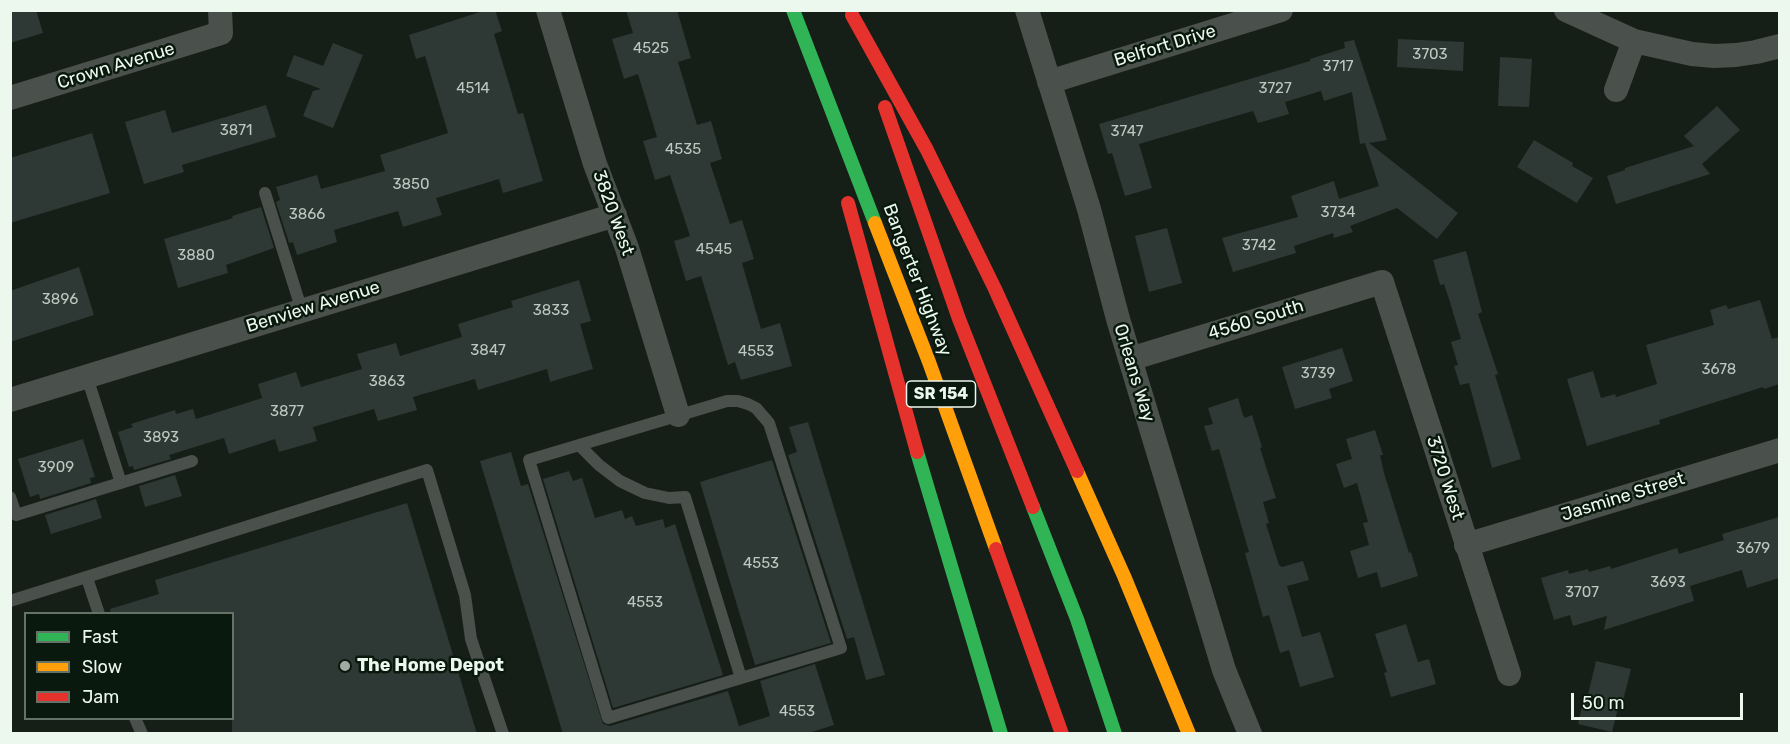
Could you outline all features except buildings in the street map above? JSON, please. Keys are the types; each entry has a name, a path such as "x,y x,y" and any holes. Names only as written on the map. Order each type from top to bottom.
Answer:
{"highway":[{"name":"Bangerter Highway","path":"793,10 937,384 1062,734"},
{"name":"Bangerter Highway","path":"851,13 937,253 958,319 1077,619 1115,734"},
{"path":"851,13 927,150 986,269 1124,576 1189,734"},
{"path":"811,59 839,168"},
{"path":"845,190 923,473 1001,734"}],"street":[{"name":"3820 West","path":"548,10 595,164 615,215 678,415"},
{"name":"Orleans Way","path":"1027,10 1089,209 1130,358 1224,670 1250,734"},
{"name":"Belfort Drive","path":"1048,82 1281,10"},
{"path":"1566,10 1634,41 1669,50 1714,56 1756,52 1779,46"},
{"name":"Crown Avenue","path":"10,98 221,22"},
{"path":"1616,90 1634,41"},
{"name":"Benview Avenue","path":"10,400 615,215"},
{"name":"4560 South","path":"1130,358 1382,282"},
{"name":"3720 West","path":"1382,282 1509,674"},
{"name":"Jasmine Street","path":"1466,546 1779,450"}],"lane":[{"path":"265,193 302,310"},
{"path":"87,377 122,483"},
{"path":"728,401 738,401 756,408 769,423 841,648 608,718 529,460 579,445 728,401"},
{"path":"579,445 599,465 645,493 669,498 685,497 741,678"},
{"path":"10,497 13,516 192,461"},
{"path":"10,601 427,470 465,595 471,639 503,734"},
{"path":"87,578 98,612"},
{"path":"136,720 142,734"}],"traffic: fast":[{"path":"793,10 875,223"},
{"path":"917,452 1001,734"},
{"path":"1033,507 1077,619 1115,734"}],"traffic: slow":[{"path":"875,223 929,362 996,549"},
{"path":"1077,471 1124,576 1189,734"}],"traffic: jam":[{"path":"852,15 927,150 995,289 1077,471"},
{"path":"885,107 959,319 1033,507"},
{"path":"848,203 917,452"},
{"path":"996,549 1062,734"}],"place":[{"name":"The Home Depot","path":"345,666"}]}
